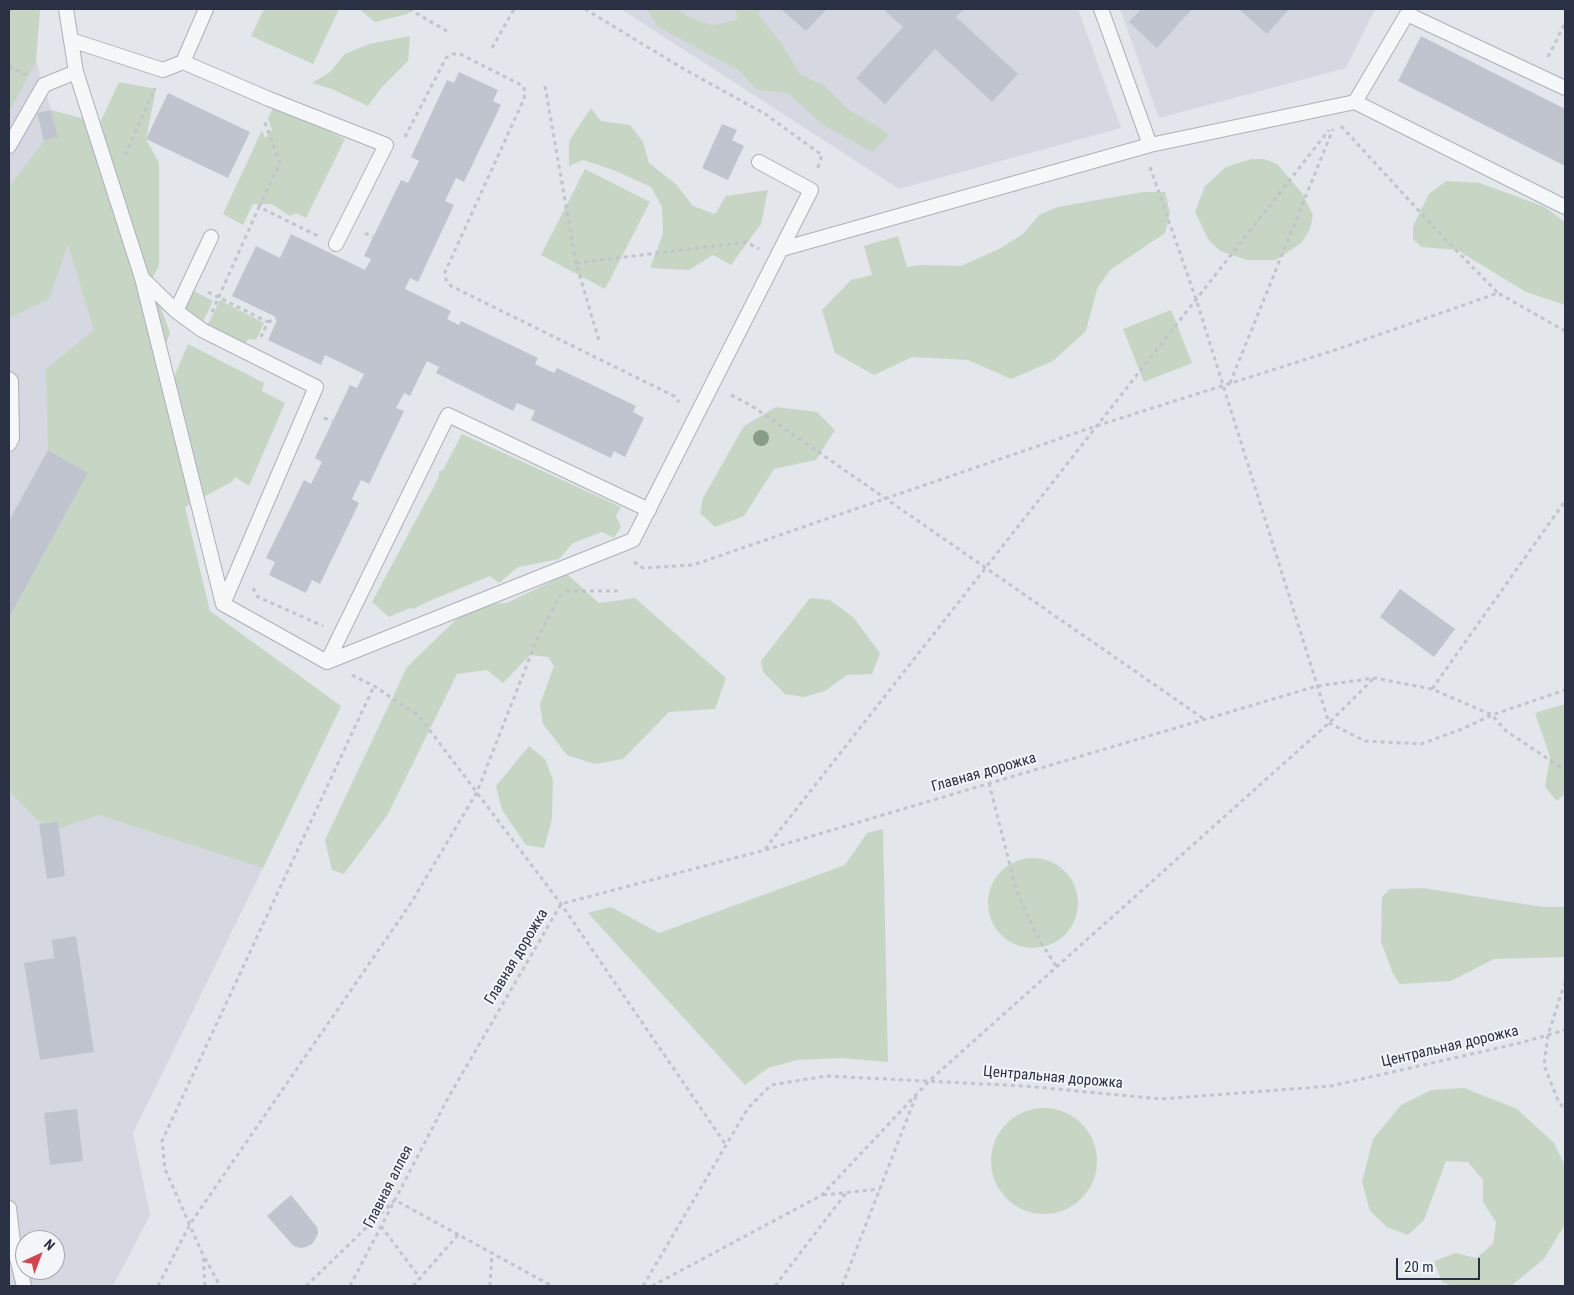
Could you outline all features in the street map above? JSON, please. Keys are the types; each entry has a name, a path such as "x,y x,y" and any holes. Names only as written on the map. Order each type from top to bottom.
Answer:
{"lane":[{"path":"66,9 76,72 142,278 223,604 328,662"},
{"path":"71,40 163,70 183,62 206,9"},
{"path":"1101,9 1147,146"},
{"path":"1355,102 1409,11 1565,88"},
{"path":"183,62 268,99 386,145 336,244"},
{"path":"9,146 44,85 76,72"},
{"path":"780,254 1147,146 1355,102 1565,207"},
{"path":"328,662 633,540 811,190 759,162"},
{"path":"176,311 211,237"},
{"path":"142,278 176,311 202,330 316,386 223,604"},
{"path":"9,379 11,381 12,438 9,444"},
{"path":"328,662 448,415 648,510"},
{"path":"9,1208 11,1243 24,1286"}],"path":[{"path":"409,9 450,33"},
{"path":"492,48 514,9"},
{"path":"586,9 682,68 764,114 822,155 811,190"},
{"path":"1539,76 1565,23"},
{"path":"402,144 446,58 453,54 460,54 523,86 525,91 524,99 445,272 446,280 451,286 674,396 679,401 680,410"},
{"path":"545,86 576,263 600,344"},
{"path":"202,330 280,163 262,115 268,99"},
{"path":"1336,120 1442,236 1498,293 1565,331"},
{"path":"765,850 1336,120"},
{"path":"1230,383 1336,120"},
{"path":"1147,146 1329,723 1365,741 1421,744 1462,729 1492,715 1565,690"},
{"path":"259,207 336,244"},
{"path":"366,233 374,237"},
{"path":"576,263 746,242 780,254"},
{"path":"190,282 268,322"},
{"path":"612,548 643,568 693,565 1096,426 1335,350 1498,293"},
{"path":"252,354 268,322 278,318"},
{"path":"712,386 752,406 1204,720"},
{"path":"1432,689 1565,501"},
{"path":"548,574 563,591 620,590"},
{"path":"250,584 258,597 341,635"},
{"path":"158,1286 190,1224 411,904 477,792 537,639 563,591 569,584"},
{"path":"652,1286 822,1195 929,1081 1329,723 1374,678"},
{"name":"Главная дорожка","path":"448,1098 561,904 765,850 1317,686 1374,678 1432,689 1492,715"},
{"path":"220,1286 204,1256 165,1168 162,1141 374,686 419,716 561,904 726,1145"},
{"path":"1492,715 1506,731 1565,770"},
{"path":"989,783 1016,889 1037,936 1056,966"},
{"path":"1565,982 1548,1035 1544,1065 1556,1098 1565,1111"},
{"name":"Центральная дорожка","path":"643,1286 748,1108 771,1085 826,1076 1025,1086 1161,1099 1331,1086 1565,1030"},
{"path":"842,1286 917,1093"},
{"name":"Главная аллея","path":"350,1286 448,1098"},
{"path":"822,1195 880,1189"},
{"path":"775,1286 846,1193"},
{"path":"306,1286 395,1200 552,1286"},
{"path":"382,1226 420,1278"},
{"path":"413,1286 458,1235"},
{"path":"490,1286 492,1254"},
{"path":"204,1256 205,1286"}],"shaded area":[{"path":"9,9 40,9 36,62 51,110 190,623 341,706 133,1133 150,1215 113,1286 9,1286"},
{"path":"621,9 1078,9 1121,128 899,189"},
{"path":"1120,9 1375,9 1346,68 1159,118"}],"green space":[{"path":"9,9 40,9 36,62 9,112"},
{"path":"264,9 339,9 313,64 251,36"},
{"path":"359,9 413,9 407,14 375,22"},
{"path":"647,9 678,9 690,18 712,25 737,20 736,9 761,9 758,14 781,43 800,74 823,85 849,110 889,135 872,152 823,125 788,93 757,90 738,70 658,27"},
{"path":"410,36 408,61 381,88 368,106 332,89 312,83 330,72 345,54 369,44"},
{"path":"119,82 156,89 146,139 159,163 159,266 151,280 170,333 156,371 171,384 188,344 264,383 262,391 285,403 249,486 235,477 233,481 185,507 210,611 341,706 263,868 99,815 49,832 9,791 9,618 88,473 48,450 46,369 94,330 68,245 49,299 9,318 9,187 44,141 58,137 51,110 100,123"},
{"path":"275,104 345,139 306,218 296,213 290,216 272,204 253,204 243,225 223,214 262,130 265,138 272,130 268,118"},
{"path":"591,108 601,121 630,125 643,142 649,163 676,184 693,206 715,214 726,196 768,190 761,224 731,265 713,255 689,270 650,268 663,234 662,207 651,187 616,171 583,160 569,166 569,141"},
{"path":"1251,159 1264,159 1277,164 1302,193 1313,215 1310,229 1301,243 1276,260 1247,260 1220,251 1208,239 1195,212 1205,186 1226,167"},
{"path":"585,169 650,202 605,289 541,255"},
{"path":"1446,181 1480,183 1545,207 1565,222 1565,305 1526,292 1457,250 1421,247 1413,239 1413,226 1429,194"},
{"path":"1143,192 1165,192 1170,213 1165,233 1110,270 1097,289 1086,331 1053,361 1011,379 968,360 912,357 874,375 835,353 822,310 851,280 872,275 864,246 898,236 907,267 920,265 961,266 999,249 1023,234 1039,215 1058,207"},
{"path":"190,289 213,301 201,326 181,312"},
{"path":"220,300 264,323 256,340 249,339 244,344 207,326"},
{"path":"1171,310 1192,363 1144,382 1123,329"},
{"path":"776,407 817,412 835,430 816,460 774,469 744,516 715,527 700,513 703,498 744,426"},
{"path":"462,434 621,507 616,516 621,527 614,538 602,532 573,543 559,559 518,567 499,583 490,576 413,609 410,608 389,617 372,602 439,477 439,471 443,470"},
{"path":"567,574 599,603 635,598 726,678 715,709 669,712 623,759 595,764 567,755 543,724 540,704 554,666 548,657 530,655 503,683 487,670 457,674 388,814 344,874 332,870 325,840 407,667 471,605 507,603"},
{"path":"810,598 830,600 853,617 880,653 872,674 847,675 825,691 804,697 785,694 763,672 761,661"},
{"path":"1565,704 1565,794 1557,801 1545,787 1550,757 1535,713"},
{"path":"529,746 545,759 553,780 552,819 544,848 526,845 502,810 496,786"},
{"path":"883,829 888,1062 841,1058 797,1060 768,1068 745,1085 588,913 611,907 659,933 845,865 867,833"},
{"path":"1033,858 1050,862 1065,871 1074,886 1078,903 1074,920 1065,935 1050,944 1033,948 1016,944 1001,935 992,920 988,903 992,886 1001,871 1016,862"},
{"path":"1423,888 1543,907 1565,907 1565,957 1494,959 1451,981 1400,984 1393,974 1381,942 1382,897 1390,889"},
{"path":"1464,1088 1517,1109 1554,1143 1565,1166 1565,1224 1544,1259 1511,1286 1452,1286 1442,1282 1434,1261 1456,1253 1476,1258 1493,1244 1496,1222 1483,1202 1483,1180 1468,1162 1446,1161 1424,1220 1408,1235 1387,1227 1370,1211 1362,1182 1373,1139 1401,1105 1431,1090"},
{"path":"1044,1108 1064,1112 1081,1124 1093,1141 1097,1161 1093,1181 1081,1198 1064,1210 1044,1214 1024,1210 1007,1198 995,1181 991,1161 995,1141 1007,1124 1024,1112"}],"building":[{"path":"781,9 827,9 806,31"},
{"path":"883,9 964,9 956,17 1018,74 992,102 935,49 885,104 856,78 903,27"},
{"path":"1141,9 1192,9 1157,48 1129,22"},
{"path":"1239,9 1289,9 1267,34"},
{"path":"1421,36 1565,109 1565,166 1398,81"},
{"path":"459,72 498,90 493,101 501,105 464,182 456,178 445,201 454,205 418,282 410,278 405,289 451,311 447,319 459,325 461,321 538,358 535,364 554,373 557,368 636,406 633,412 644,418 625,457 614,451 611,458 531,420 535,411 517,403 513,411 436,373 439,367 427,361 410,396 404,393 396,408 404,411 369,484 361,480 352,499 359,503 320,584 312,580 306,593 269,575 275,562 266,558 304,480 311,484 322,462 315,458 350,385 357,388 364,374 325,355 321,365 268,340 278,318 232,296 256,246 280,258 291,234 365,270 371,259 364,256 401,180 408,183 419,161 411,157 447,80 454,83"},
{"path":"168,93 250,132 228,178 146,139"},
{"path":"51,110 58,137 44,141 37,113"},
{"path":"722,124 737,130 732,140 744,146 728,180 702,168"},
{"path":"48,450 88,473 9,618 9,521"},
{"path":"1400,589 1455,629 1434,657 1380,617"},
{"path":"58,822 65,876 47,879 39,824"},
{"path":"76,936 94,1052 40,1060 24,963 54,958 52,940"},
{"path":"77,1109 83,1161 50,1165 44,1113"},
{"path":"291,1195 317,1227 318,1233 316,1238 312,1244 306,1247 294,1246 267,1216"}]}
